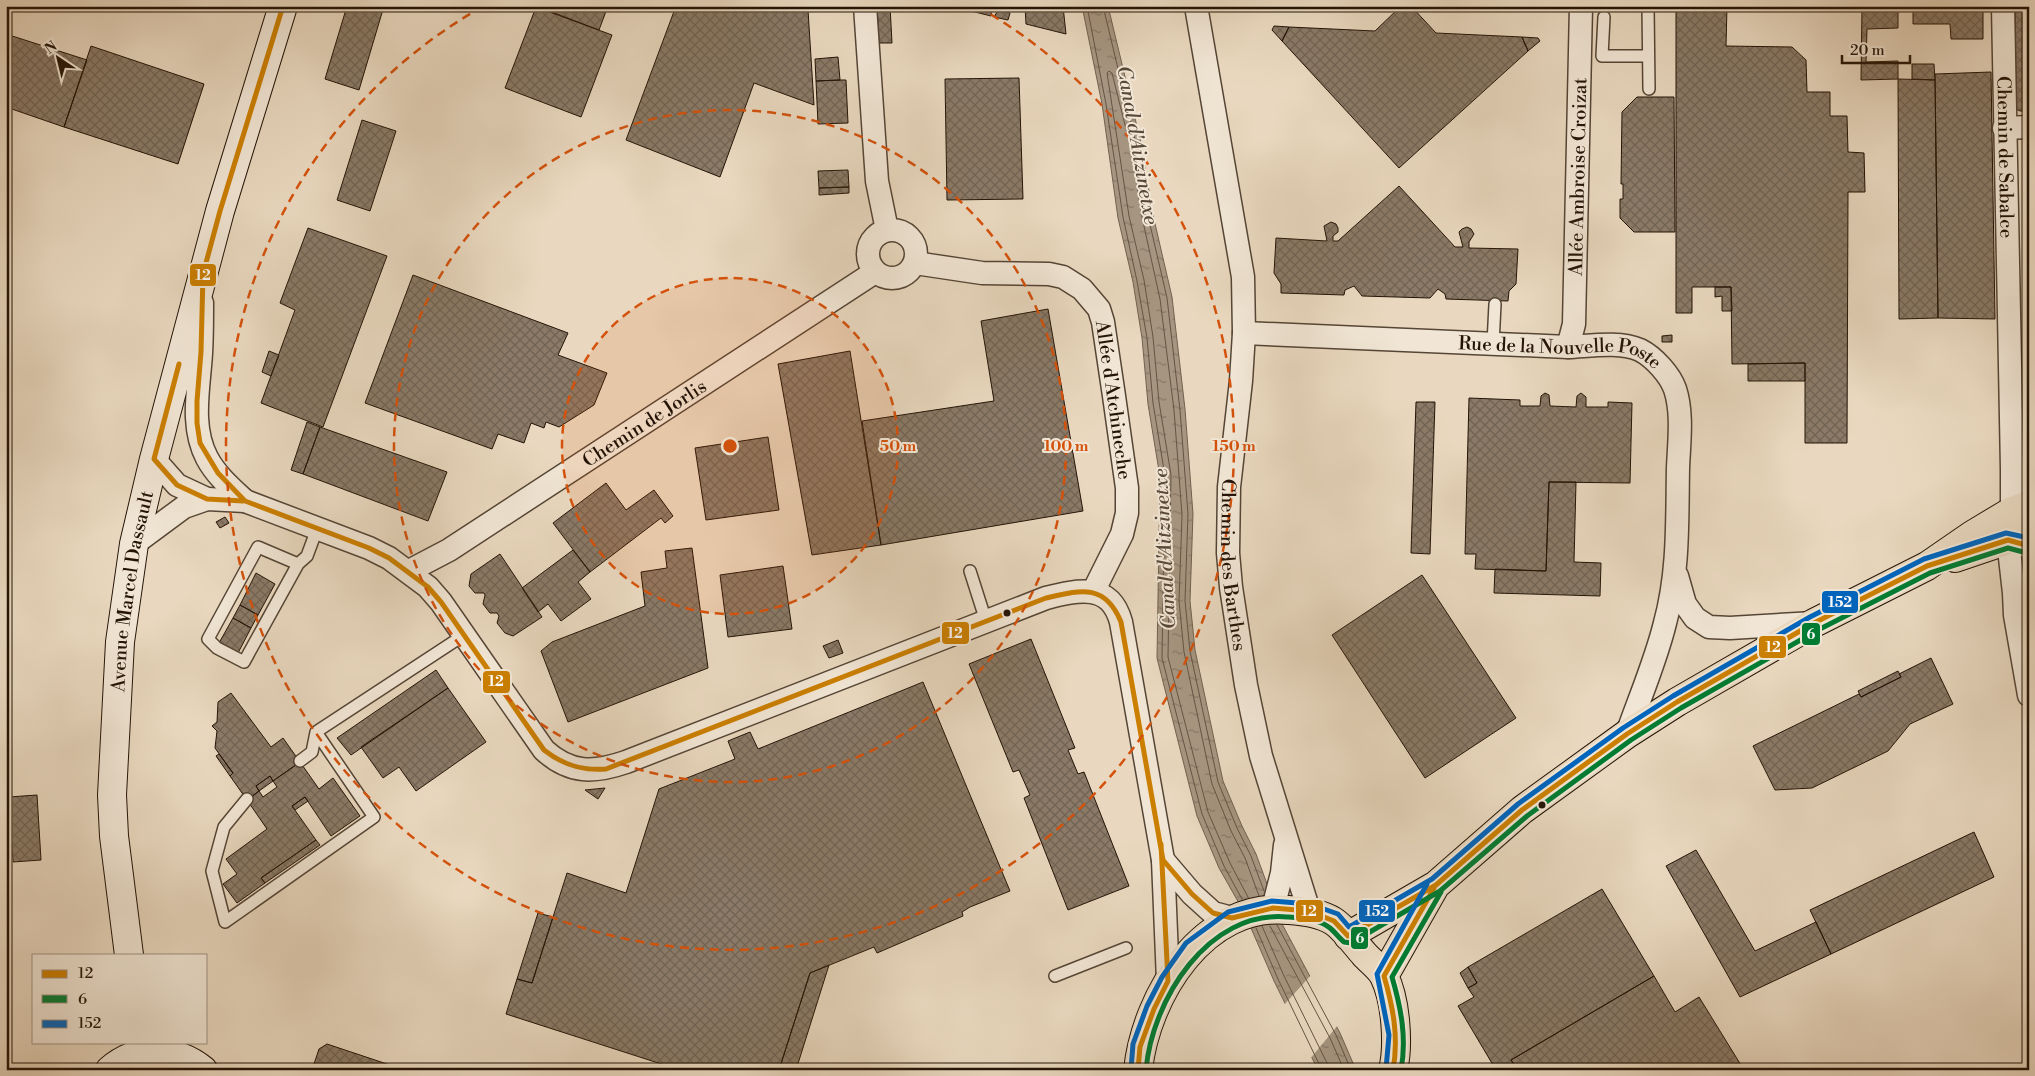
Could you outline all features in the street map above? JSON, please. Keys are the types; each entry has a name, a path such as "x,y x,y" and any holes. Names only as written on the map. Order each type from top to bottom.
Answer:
{"main road":[{"name":"Avenue Marcel Dassault","path":"127,945 114,836 112,795 120,642 134,544 154,459 220,211 283,6"},
{"path":"1348,936 1436,885 1522,810 1627,734 1677,702 1814,623 1927,566 1972,535 2020,508"},
{"path":"1927,566 2022,540"},
{"path":"1384,976 1436,885"},
{"path":"1138,1070 1140,1048 1154,1009 1168,981 1191,949 1232,918 1273,908 1309,911 1334,921 1384,976 1396,1027 1397,1066"},
{"path":"121,1057 160,1052 174,1048 203,1070"}],"street":[{"path":"865,6 877,181 887,230"},
{"name":"Chemin des Barthes","path":"1196,6 1240,257 1244,299 1241,382 1229,487 1228,554 1231,587 1246,685 1259,748 1309,911"},
{"name":"Chemin des Barthes","path":"1206,6 1211,52 1210,84"},
{"name":"Allée Ambroise Croizat","path":"1568,347 1574,324 1582,6"},
{"name":"Chemin de Sabalce","path":"2003,6 2004,128 2022,540 2021,591 2014,615 2029,695"},
{"path":"2004,128 2029,127"},
{"path":"887,230 896,230 904,233 911,238 915,245 915,262 903,276 894,278 884,277 875,272 870,264 868,254 870,243 877,235 887,230"},
{"name":"Allée d'Atchineche","path":"915,262 982,273 1042,274 1063,278 1082,290 1099,309 1103,322 1116,405 1127,488 1127,513 1122,534 1093,592"},
{"name":"Chemin de Jorlis","path":"409,571 449,550 875,272"},
{"path":"203,274 201,352 197,401 197,424 200,442 208,459 218,473 244,501"},
{"name":"Rue de la Nouvelle Poste","path":"1244,334 1568,347 1622,346 1641,351 1660,367 1675,389 1678,407 1676,573 1665,624 1627,734"},
{"path":"154,459 177,485 207,499 244,501 369,548 409,571 428,588 464,635 544,750 563,764 591,771 606,769 626,762 1046,598 1070,592 1093,592 1100,594 1110,600 1118,610 1121,622 1163,860 1168,981"},
{"path":"134,544 184,507 207,499"},
{"name":"Rue de la Nouvelle Poste","path":"1676,573 1684,604 1695,618 1709,627 1730,628 1814,623"},
{"name":"Chemin des Barthes","path":"1273,908 1282,873 1286,832"},
{"path":"1163,860 1192,894 1213,913 1232,918"}],"lane":[{"path":"1648,6 1648,89"},
{"path":"1604,17 1602,56 1648,56"},
{"path":"1493,344 1495,304"},
{"path":"298,564 258,547 208,639 217,648 244,662 298,564 307,556 317,529"},
{"path":"970,571 986,621"},
{"path":"300,761 312,752 316,732 464,635"},
{"path":"246,799 224,827 212,871 224,922 374,816 316,732"},
{"path":"1055,976 1126,948"}],"water":[{"name":"Canal d'Aitzinetxe","path":"1082,6 1108,6 1141,143 1153,215 1172,297 1185,409 1193,514 1190,601 1195,650 1223,781 1256,854 1281,922 1340,1033 1356,1070 1318,1070 1274,981 1244,912 1219,868 1197,816 1157,658 1160,477 1148,404 1142,338 1133,282 1118,218 1102,104"}],"pier":[{"path":"1312,974 1338,1025 1310,1059 1283,1006"}],"building":[{"path":"347,6 384,6 359,90 325,79"},
{"path":"536,6 608,6 599,30"},
{"path":"676,6 799,6 808,10 814,105 754,83 720,177 626,140"},
{"path":"877,6 890,6 892,43 879,43"},
{"path":"971,6 992,6 991,16 971,11"},
{"path":"1025,6 1063,6 1066,34 1026,24"},
{"path":"1401,6 1411,6 1436,33 1522,37 1528,51 1399,168 1282,41 1289,27 1375,31"},
{"path":"1676,6 1727,6 1726,46 1792,47 1806,60 1807,92 1830,92 1830,116 1847,116 1848,152 1864,153 1865,192 1848,192 1847,443 1805,443 1805,363 1732,364 1731,287 1692,287 1692,313 1676,313"},
{"path":"1862,6 1898,6 1898,28 1867,29 1866,62 1898,61 1898,79 1861,80"},
{"path":"1913,6 1983,6 1983,39 1951,39 1950,24 1913,24"},
{"path":"2015,6 2029,6 2029,111 2016,109"},
{"path":"536,7 612,35 581,117 505,88"},
{"path":"999,9 1010,13 1008,20 994,17"},
{"path":"1274,26 1289,27 1282,41 1272,30"},
{"path":"6,34 87,60 64,127 6,107"},
{"path":"1522,37 1538,38 1540,41 1528,51"},
{"path":"91,46 204,84 178,164 64,127"},
{"path":"838,57 840,80 816,81 815,59"},
{"path":"1912,64 1934,64 1935,80 1912,79"},
{"path":"1991,72 1995,319 1938,318 1935,74"},
{"path":"1019,78 1023,199 947,200 945,79"},
{"path":"1898,79 1935,80 1938,318 1899,319"},
{"path":"846,80 848,123 818,124 816,81"},
{"path":"1637,97 1674,97 1675,232 1634,232 1620,218 1620,199 1623,199 1623,184 1621,184 1622,112"},
{"path":"362,120 396,131 370,211 337,200"},
{"path":"848,170 849,187 819,188 818,171"},
{"path":"1399,186 1455,247 1463,247 1459,232 1467,227 1474,234 1469,242 1469,248 1518,249 1516,284 1509,291 1508,301 1446,299 1445,294 1438,289 1430,298 1362,296 1354,286 1345,290 1344,295 1281,293 1281,284 1274,273 1276,238 1327,241 1324,226 1331,222 1336,224 1338,228 1338,232 1333,236 1333,241 1338,241"},
{"path":"849,187 849,193 819,195 819,188"},
{"path":"308,228 387,256 323,427 261,403 295,310 280,303"},
{"path":"413,275 568,333 558,355 607,373 594,405 559,427 546,422 544,428 531,423 524,443 498,434 492,449 365,403"},
{"path":"1715,287 1731,287 1732,311 1722,311 1722,296 1715,297"},
{"path":"1048,309 1083,511 881,545 862,421 994,401 981,321"},
{"path":"1672,335 1672,342 1662,342 1662,336"},
{"path":"269,351 279,355 271,376 262,372"},
{"path":"850,351 881,545 812,555 778,364"},
{"path":"1805,363 1805,381 1748,381 1748,364"},
{"path":"1545,393 1549,395 1550,406 1576,407 1577,396 1581,393 1586,397 1586,407 1608,407 1608,402 1632,403 1630,483 1549,482 1546,571 1475,569 1476,554 1465,554 1469,398 1520,400 1520,406 1540,406 1541,396"},
{"path":"1416,402 1435,402 1430,554 1411,553"},
{"path":"307,422 320,427 303,474 291,470"},
{"path":"320,427 447,472 428,521 303,474"},
{"path":"768,437 779,510 706,520 695,448"},
{"path":"1549,482 1576,482 1574,562 1601,563 1600,596 1494,593 1495,569 1546,571"},
{"path":"606,483 626,510 654,490 673,516 665,523 661,518 590,572 553,523"},
{"path":"225,517 229,523 220,528 216,522"},
{"path":"692,548 708,668 568,722 541,651 552,642 645,606 641,572 667,568 665,551"},
{"path":"573,550 590,572 578,582 591,599 561,621 548,604 538,612 522,588"},
{"path":"500,554 542,617 513,636 505,633 497,623 499,616 497,613 490,613 483,604 484,593 475,593 469,586 471,574"},
{"path":"783,566 792,629 728,637 720,575"},
{"path":"256,573 275,584 258,615 240,605"},
{"path":"1422,575 1516,718 1425,778 1332,635"},
{"path":"240,605 258,615 251,628 233,618"},
{"path":"233,618 251,628 238,653 219,643"},
{"path":"1031,639 1075,748 1068,750 1078,774 1084,772 1129,886 1068,910 1024,798 1030,795 1019,770 1013,772 969,664"},
{"path":"838,640 843,653 829,658 823,646"},
{"path":"1931,658 1953,704 1910,724 1888,751 1812,788 1775,790 1753,746 1859,694 1861,697 1901,677 1899,674"},
{"path":"436,670 448,688 351,755 337,738"},
{"path":"1898,671 1901,677 1861,697 1858,691"},
{"path":"923,682 1010,891 970,907 962,912 963,916 877,953 874,947 810,973 779,1070 680,1070 506,1014 517,979 532,983 567,873 626,893 659,789 735,759 728,741 750,732 758,749"},
{"path":"448,688 486,742 416,791 399,767 383,778 361,747"},
{"path":"231,693 271,747 283,738 300,762 273,781 270,776 256,786 259,791 247,800 230,776 233,773 215,748 217,731 212,726 217,722 218,702"},
{"path":"219,754 233,773 230,776 216,756"},
{"path":"300,762 319,789 333,778 360,816 331,836 305,797 292,806 316,840 261,878 265,883 237,903 223,884 237,874 226,859 267,829 247,800 259,791 263,797 277,787 273,781"},
{"path":"270,776 273,781 259,791 256,786"},
{"path":"605,788 598,799 585,790"},
{"path":"37,795 41,860 13,862 9,797"},
{"path":"305,797 308,801 295,810 292,806"},
{"path":"1974,832 1994,877 1831,954 1810,910"},
{"path":"316,840 320,845 265,883 261,878"},
{"path":"1696,850 1755,951 1816,922 1831,954 1740,997 1666,866"},
{"path":"1602,889 1654,976 1511,1060 1514,1064 1503,1070 1496,1070 1458,1006 1474,997 1468,988 1477,983 1468,967"},
{"path":"538,913 553,917 532,983 517,979"},
{"path":"829,965 796,1070 779,1070 810,973"},
{"path":"1468,967 1477,983 1468,988 1460,973"},
{"path":"1654,976 1675,1012 1699,997 1744,1070 1517,1070 1511,1060"},
{"path":"327,1044 405,1070 312,1070 319,1049"}],"transit line":[{"name":"12","path":"283,6 220,211 203,274 201,352 197,401 197,423 200,443 218,473 245,501 369,548 389,558 428,587 441,602 544,750 558,760 573,766 589,769 606,769 1046,598 1070,593 1091,592 1107,601 1115,609 1121,622 1163,860 1192,894 1213,913 1232,918 1273,908 1309,911 1334,921 1348,936 1436,885 1522,810 1627,734 1677,702 1814,623 1927,566 2008,540 2029,546"},
{"name":"12","path":"179,364 154,459 177,485 207,499 243,501"},
{"name":"152","path":"1131,1069 1133,1044 1147,1006 1162,977 1186,943 1228,912 1272,901 1310,904 1338,914 1349,927 1432,879 1518,804 1623,728 1673,696 1810,617 1924,559 2006,533 2029,538"},
{"name":"6","path":"1146,1070 1159,1016 1172,989 1189,965 1209,944 1232,928 1259,919 1287,917 1304,919 1326,925 1344,942 1351,943 1440,891 1527,816 1631,740 1681,708 1818,630 1930,573 2008,548 2027,553"},
{"name":"12","path":"1138,1070 1140,1047 1154,1009 1168,981 1161,844"},
{"name":"152","path":"1386,1069 1389,1035 1377,974 1427,884"},
{"name":"12","path":"1393,1070 1395,1058 1394,1022 1384,976 1434,888"},
{"name":"6","path":"1401,1070 1403,1058 1402,1023 1392,977 1441,892"}]}
